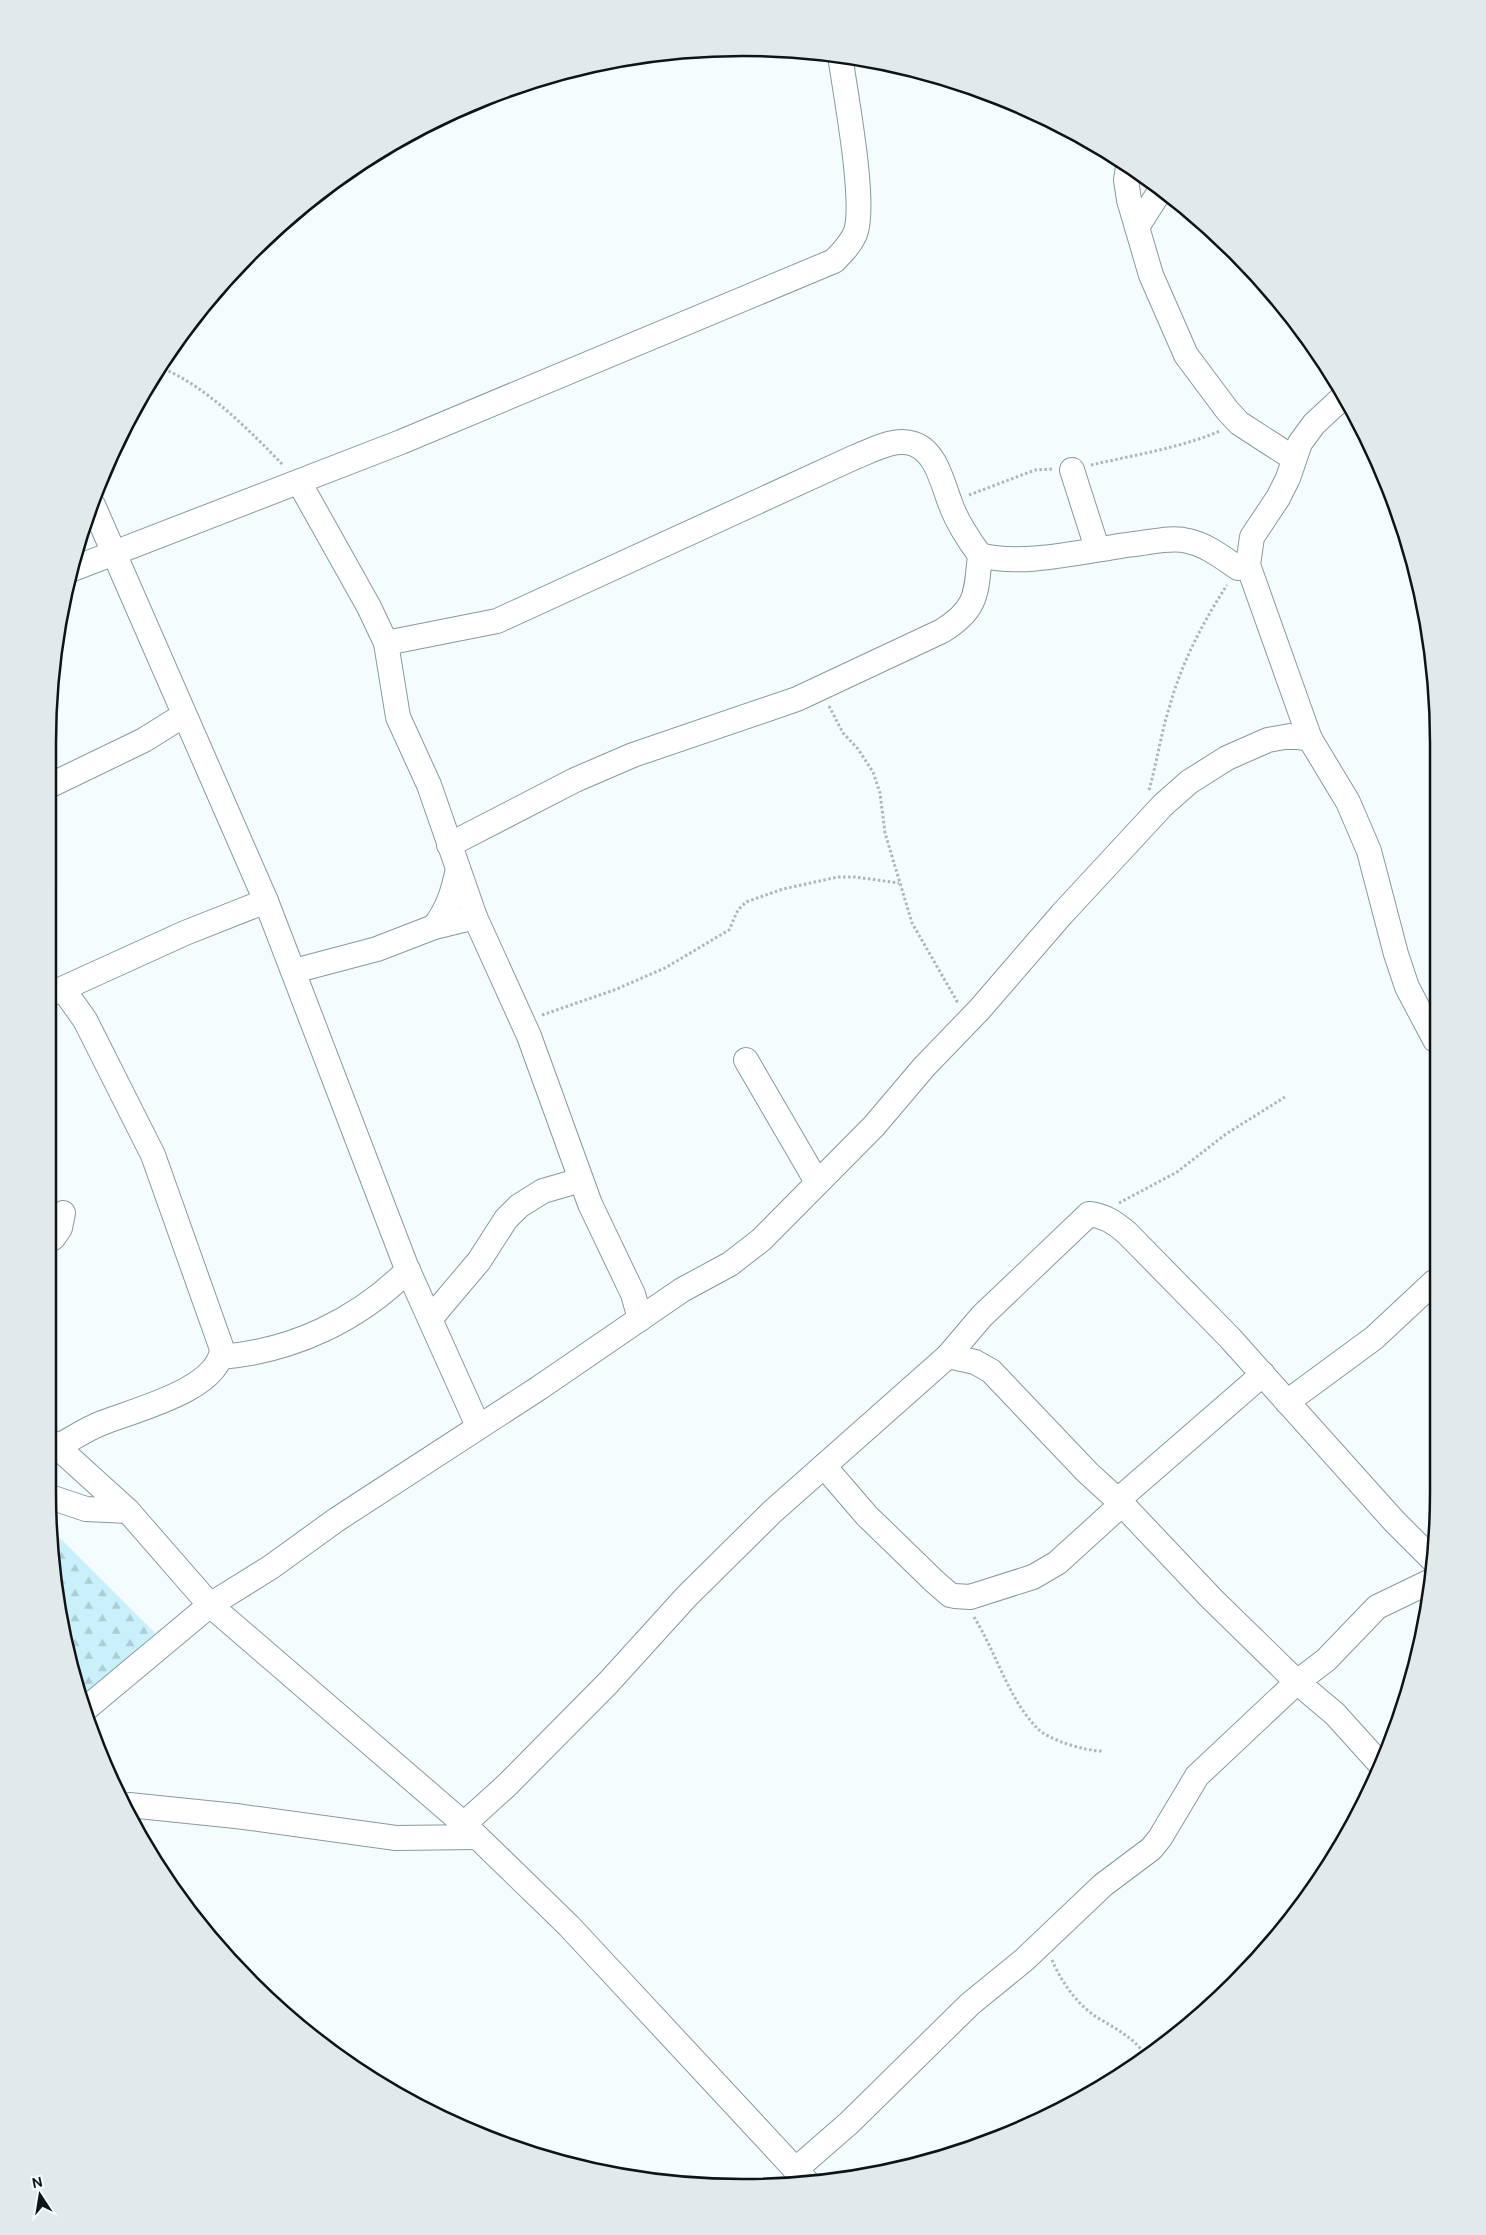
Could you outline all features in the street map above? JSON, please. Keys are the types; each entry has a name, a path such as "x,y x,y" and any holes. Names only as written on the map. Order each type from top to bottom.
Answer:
{"street":[{"path":"80,566 299,482 834,261 847,248 856,233 859,204 841,63"},
{"path":"1127,173 1129,200 1151,275 1186,355 1226,410 1239,423 1293,458"},
{"path":"1137,227 1157,195"},
{"path":"1338,401 1314,424 1300,442 1293,458 1288,478 1278,498 1252,537 1248,565 1310,739 1348,802 1365,843 1407,987 1430,1031"},
{"path":"386,643 497,621 886,444 915,444 933,460 951,507 980,555 972,603 960,620 942,631 797,699 735,722 633,755 575,780 449,844"},
{"path":"1072,470 1097,548"},
{"path":"299,482 369,607 386,643 398,717 429,785 475,917 523,1022 590,1204 633,1294 640,1319"},
{"path":"96,513 266,901 408,1270 460,1390 478,1426"},
{"path":"980,555 1000,560 1161,541 1187,540 1215,552 1238,568"},
{"path":"56,783 144,740 184,715"},
{"path":"91,1705 210,1605 271,1567 336,1520 539,1388 682,1290 730,1264 761,1240 788,1215 817,1182 874,1126 924,1067 968,1022 1062,914 1163,805 1189,782 1227,758 1268,740 1290,736 1310,739"},
{"path":"434,927 445,913 452,898 458,869"},
{"path":"56,1445 98,1424 156,1404 184,1390 204,1377 219,1363 222,1349 153,1155 85,1020 58,991 185,933 266,901"},
{"path":"294,971 377,949 434,927 475,917"},
{"path":"746,1060 817,1182"},
{"path":"430,1319 479,1261 506,1219 519,1206 543,1191 581,1180"},
{"path":"56,1235 60,1228 63,1213"},
{"path":"132,1805 236,1816 396,1838 471,1830 507,1785 608,1683 687,1596 772,1512 948,1356 982,1316 1078,1222 1089,1214 1112,1220 1127,1232 1230,1338 1427,1553"},
{"path":"221,1357 251,1355 274,1348 353,1316 387,1290 408,1270"},
{"path":"1287,1402 1374,1338 1430,1286"},
{"path":"948,1356 975,1362 991,1372 1088,1473 1120,1502 1212,1599 1297,1682 1335,1714 1375,1759"},
{"path":"824,1466 867,1516 934,1582 950,1595 970,1597 1033,1578 1057,1563 1120,1502 1263,1374"},
{"path":"56,1446 128,1511 210,1605 471,1830 569,1926 801,2176"},
{"path":"56,1499 86,1509 128,1511"},
{"path":"801,2176 863,2110 970,2004 1044,1941 1103,1885 1151,1849 1165,1831 1197,1776 1297,1682 1326,1660 1377,1607 1424,1584"}],"path":[{"path":"166,370 211,399 250,431 299,482"},
{"path":"1147,795 1169,706 1182,670 1204,622 1238,568"},
{"path":"820,688 843,733 858,749 873,772 880,793 885,833 912,923 968,1022"},
{"path":"523,1022 616,989 665,968 729,930 738,910 746,902 783,889 838,877 855,876 899,883"},
{"path":"1097,1215 1177,1172 1226,1134 1285,1097"},
{"path":"955,1596 970,1611 980,1627 1023,1710 1038,1730 1073,1745 1102,1751"},
{"path":"1044,1941 1065,1985 1081,2004 1121,2031 1143,2050"}],"green space":[{"path":"58,1536 155,1633 87,1694 69,1626 62,1582"}]}
